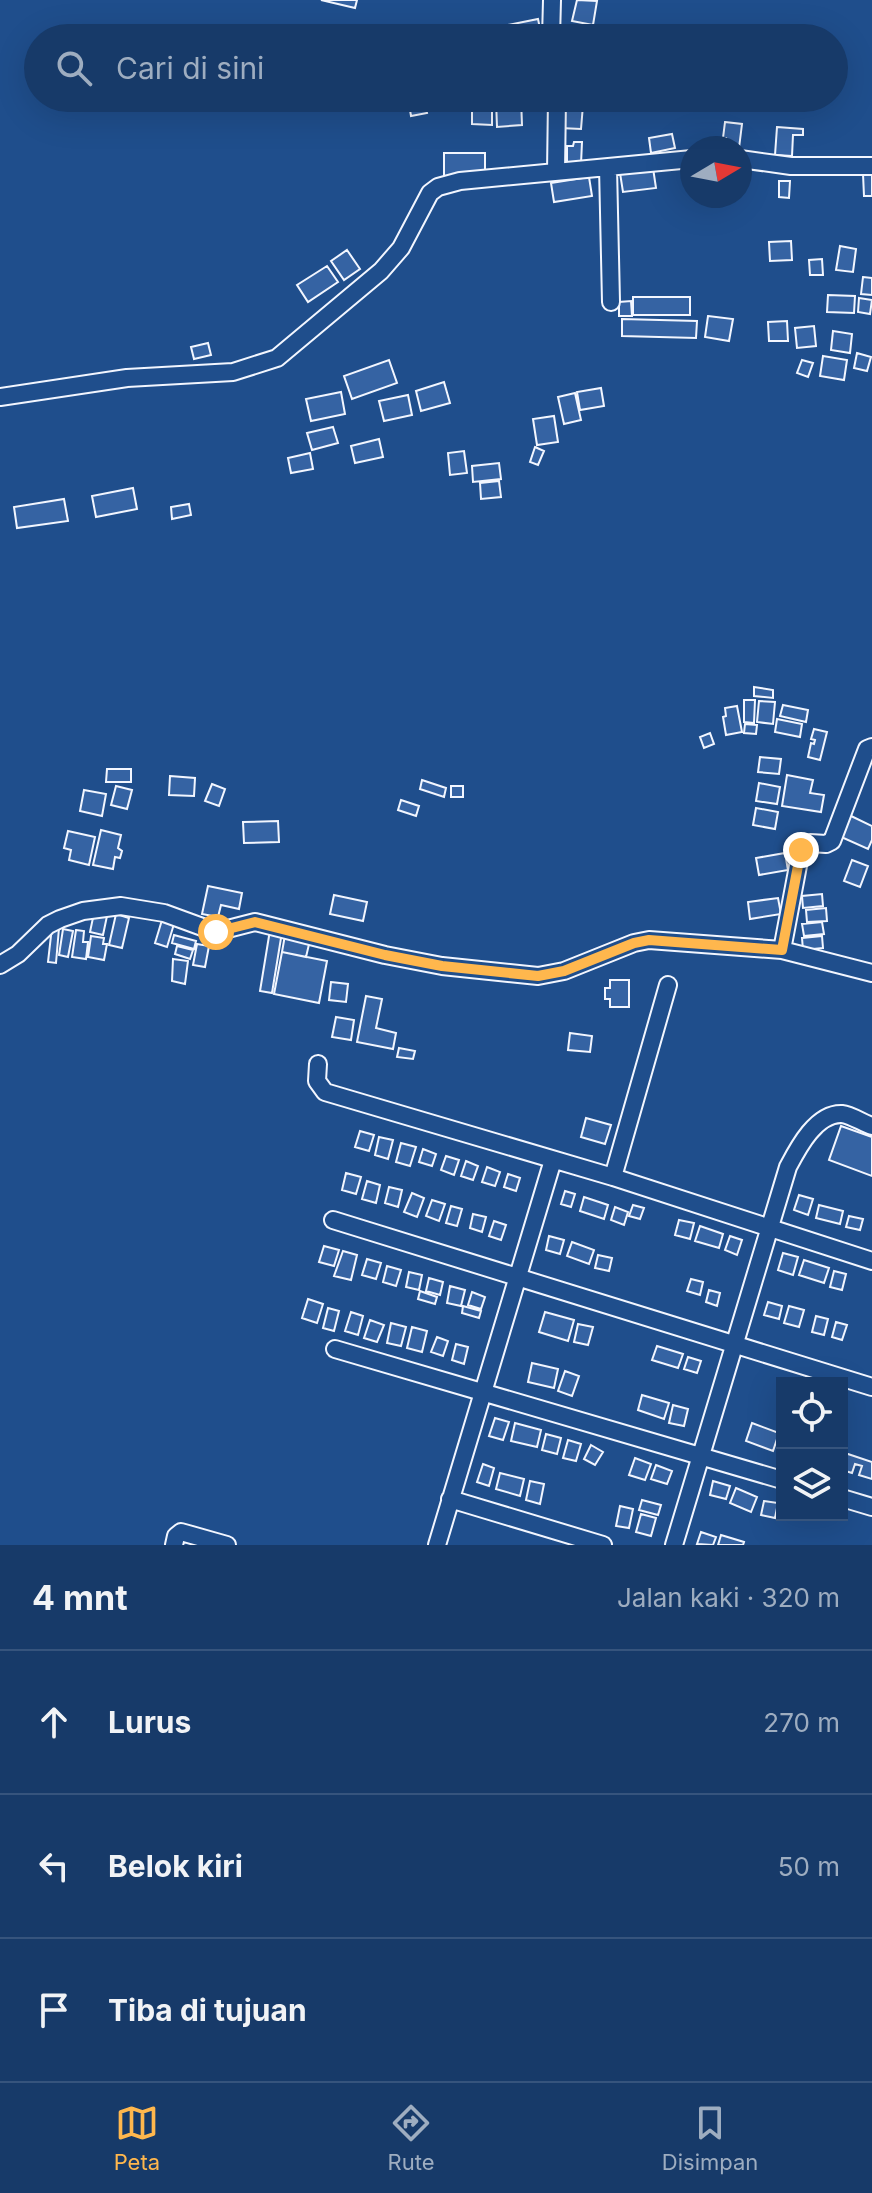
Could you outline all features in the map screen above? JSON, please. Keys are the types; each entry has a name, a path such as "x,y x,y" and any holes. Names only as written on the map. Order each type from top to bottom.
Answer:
{"street":[{"path":"551,24 552,0"},
{"path":"556,172 557,112"},
{"path":"0,397 127,378 233,372 277,358 381,271 401,248 416,224 424,202 438,187 460,181 680,160"},
{"path":"752,161 791,166 872,166"},
{"path":"608,167 611,302"},
{"path":"782,950 801,850 810,843 826,844 832,841 867,749 872,747"},
{"path":"0,965 18,954 48,925 60,919 83,911 121,906 164,913 216,932 255,922 428,964 538,976 564,971 649,940 782,950 872,973"},
{"path":"613,1177 668,985"},
{"path":"318,1064 317,1081 325,1092 613,1177 872,1261"},
{"path":"674,1545 788,1167 800,1145 821,1121 842,1114 872,1126"},
{"path":"437,1545 553,1160"},
{"path":"333,1220 872,1387"},
{"path":"335,1349 776,1478"},
{"path":"450,1499 603,1545"},
{"path":"848,1500 872,1507"},
{"path":"174,1545 176,1536 181,1532 227,1545"}],"building":[{"path":"321,0 357,0 355,8"},
{"path":"577,0 597,1 593,24 572,21"},
{"path":"538,19 539,24 513,24"},
{"path":"410,112 427,112 427,113 411,116"},
{"path":"472,112 492,112 492,125 472,124"},
{"path":"496,112 522,112 522,125 497,127"},
{"path":"561,112 582,112 581,129 560,128"},
{"path":"725,122 742,124 740,136 723,136"},
{"path":"777,127 803,129 803,135 793,135 792,156 775,155"},
{"path":"672,134 675,148 651,153 649,138"},
{"path":"574,142 582,142 581,164 567,163 567,146 573,146"},
{"path":"444,153 485,153 485,176 444,176"},
{"path":"653,168 656,188 623,192 620,173"},
{"path":"872,173 872,196 864,196 863,174"},
{"path":"589,177 592,196 554,202 551,183"},
{"path":"779,181 790,181 789,198 779,197"},
{"path":"791,241 792,260 770,261 769,242"},
{"path":"840,246 856,249 853,272 836,270"},
{"path":"347,250 360,269 344,280 331,261"},
{"path":"822,259 823,275 810,275 809,260"},
{"path":"327,266 338,282 308,302 297,285"},
{"path":"863,277 872,278 872,295 861,294"},
{"path":"828,295 855,296 854,313 827,312"},
{"path":"633,297 690,297 690,315 633,315"},
{"path":"859,298 872,300 870,314 858,312"},
{"path":"631,301 632,316 619,316 619,302"},
{"path":"708,316 733,319 729,341 705,337"},
{"path":"622,319 697,321 696,338 622,336"},
{"path":"787,321 788,341 769,341 768,322"},
{"path":"814,326 816,346 797,348 795,328"},
{"path":"833,331 852,334 850,353 831,350"},
{"path":"208,343 211,355 194,359 191,347"},
{"path":"857,353 871,357 867,371 854,368"},
{"path":"823,356 847,360 844,380 820,376"},
{"path":"389,360 397,383 352,399 344,376"},
{"path":"802,360 813,363 808,377 797,373"},
{"path":"444,382 450,403 421,411 416,391"},
{"path":"601,388 604,406 580,410 577,392"},
{"path":"341,392 345,414 311,421 306,399"},
{"path":"575,393 581,420 564,424 558,397"},
{"path":"408,395 412,415 384,421 379,401"},
{"path":"554,416 558,442 537,445 533,419"},
{"path":"333,427 338,443 312,450 307,433"},
{"path":"379,439 383,457 355,463 351,446"},
{"path":"535,447 544,451 538,465 530,462"},
{"path":"464,451 467,473 450,475 448,453"},
{"path":"310,453 313,469 291,473 288,458"},
{"path":"499,463 501,479 473,482 472,466"},
{"path":"499,481 501,497 481,499 480,483"},
{"path":"133,488 137,509 96,517 92,496"},
{"path":"64,499 68,521 17,528 14,507"},
{"path":"189,504 191,515 172,519 171,507"},
{"path":"754,687 773,690 773,698 754,696"},
{"path":"744,700 755,700 754,723 744,722"},
{"path":"759,701 775,702 773,724 757,722"},
{"path":"783,705 808,710 806,722 780,716"},
{"path":"737,706 742,732 726,735 725,708"},
{"path":"777,719 802,724 800,737 775,732"},
{"path":"745,724 757,725 756,734 744,733"},
{"path":"814,729 827,732 820,760 808,757 811,743 814,744 815,740 811,739"},
{"path":"710,733 714,744 704,748 700,737"},
{"path":"760,757 781,759 779,774 758,772"},
{"path":"107,769 131,769 131,782 106,782"},
{"path":"787,775 813,780 810,793 824,795 821,812 782,806"},
{"path":"170,776 195,778 194,796 169,795"},
{"path":"422,780 446,788 444,797 420,789"},
{"path":"759,783 780,787 777,804 756,801"},
{"path":"212,784 225,789 219,806 205,801"},
{"path":"116,786 132,790 127,809 111,805"},
{"path":"451,786 463,786 463,797 451,797"},
{"path":"84,790 106,794 102,816 80,811"},
{"path":"401,800 419,806 416,816 398,810"},
{"path":"756,808 778,812 775,829 753,825"},
{"path":"849,815 872,826 868,849 839,836"},
{"path":"278,821 279,842 244,843 243,822"},
{"path":"101,830 121,835 118,848 122,851 120,858 115,857 113,869 93,865"},
{"path":"68,831 95,837 89,865 69,860 71,850 64,848"},
{"path":"785,853 788,870 759,875 756,858"},
{"path":"852,860 868,866 860,887 844,881"},
{"path":"208,886 242,893 239,909 221,905 218,917 202,914"},
{"path":"822,894 823,906 803,908 802,896"},
{"path":"334,895 367,902 363,921 330,914"},
{"path":"778,898 781,914 750,919 748,902"},
{"path":"826,908 827,921 807,922 806,910"},
{"path":"94,913 107,916 103,935 90,932"},
{"path":"116,914 129,918 122,948 109,945"},
{"path":"162,920 174,924 167,947 155,943"},
{"path":"822,922 824,934 804,936 802,924"},
{"path":"52,927 59,928 56,963 48,962"},
{"path":"63,929 73,931 68,957 59,955"},
{"path":"76,930 84,931 83,942 88,942 86,959 72,957"},
{"path":"270,930 282,932 272,993 260,991"},
{"path":"174,935 196,941 194,949 172,943"},
{"path":"285,935 310,940 306,957 282,952"},
{"path":"91,936 104,938 103,944 107,944 104,960 88,957"},
{"path":"822,936 823,948 803,950 802,938"},
{"path":"197,944 209,946 205,967 193,965"},
{"path":"177,946 193,950 190,959 175,954"},
{"path":"282,952 327,961 319,1003 274,994"},
{"path":"173,959 188,961 185,984 172,981"},
{"path":"610,980 629,980 629,1007 610,1007 610,999 605,999 605,988 610,988"},
{"path":"331,982 348,984 346,1002 329,1000"},
{"path":"366,996 382,999 376,1028 396,1033 393,1049 357,1042"},
{"path":"336,1017 354,1020 351,1040 332,1037"},
{"path":"570,1033 592,1036 590,1052 568,1050"},
{"path":"399,1048 415,1051 413,1059 397,1057"},
{"path":"586,1118 611,1125 605,1144 581,1137"},
{"path":"841,1126 872,1137 872,1176 829,1160"},
{"path":"360,1131 374,1135 369,1151 355,1147"},
{"path":"379,1137 393,1140 388,1159 375,1155"},
{"path":"401,1143 416,1147 410,1166 396,1162"},
{"path":"423,1149 436,1154 432,1166 419,1162"},
{"path":"446,1156 459,1160 454,1175 441,1170"},
{"path":"466,1161 478,1166 473,1180 461,1176"},
{"path":"487,1167 500,1172 495,1186 482,1182"},
{"path":"346,1173 361,1177 356,1194 342,1190"},
{"path":"508,1174 520,1178 516,1191 504,1187"},
{"path":"367,1181 380,1185 376,1203 362,1199"},
{"path":"389,1187 402,1190 398,1207 385,1203"},
{"path":"565,1191 575,1194 571,1207 561,1204"},
{"path":"412,1193 424,1198 417,1217 404,1212"},
{"path":"799,1195 813,1199 808,1215 794,1210"},
{"path":"584,1197 608,1205 604,1219 580,1211"},
{"path":"432,1200 445,1204 439,1221 426,1216"},
{"path":"633,1205 644,1208 640,1219 629,1216"},
{"path":"819,1205 843,1211 840,1224 816,1218"},
{"path":"451,1206 462,1209 457,1226 446,1223"},
{"path":"615,1207 628,1212 624,1225 611,1220"},
{"path":"473,1214 486,1217 482,1232 470,1228"},
{"path":"849,1216 863,1219 860,1230 846,1227"},
{"path":"679,1220 694,1223 690,1239 675,1235"},
{"path":"494,1221 506,1225 501,1240 489,1236"},
{"path":"700,1226 723,1234 719,1248 695,1241"},
{"path":"549,1236 564,1240 560,1254 546,1250"},
{"path":"730,1236 742,1240 737,1255 725,1250"},
{"path":"572,1242 594,1250 589,1264 567,1256"},
{"path":"324,1246 339,1250 334,1266 319,1262"},
{"path":"343,1251 357,1255 351,1280 334,1276"},
{"path":"783,1253 798,1257 793,1275 778,1270"},
{"path":"598,1255 612,1258 609,1271 595,1268"},
{"path":"367,1259 381,1263 376,1279 362,1275"},
{"path":"804,1260 829,1268 824,1283 799,1275"},
{"path":"387,1266 401,1270 396,1286 383,1282"},
{"path":"834,1271 846,1274 842,1290 830,1287"},
{"path":"409,1272 422,1275 419,1290 406,1287"},
{"path":"429,1278 443,1282 440,1295 426,1291"},
{"path":"691,1279 703,1282 700,1295 687,1291"},
{"path":"450,1286 465,1290 461,1306 447,1303"},
{"path":"709,1290 720,1293 717,1306 706,1302"},
{"path":"420,1291 437,1297 435,1304 418,1299"},
{"path":"472,1292 485,1297 481,1309 468,1305"},
{"path":"308,1299 323,1304 317,1323 302,1318"},
{"path":"768,1302 782,1306 779,1319 764,1315"},
{"path":"463,1306 481,1311 479,1318 462,1313"},
{"path":"789,1306 804,1310 799,1327 784,1323"},
{"path":"328,1308 339,1311 334,1331 323,1328"},
{"path":"351,1312 363,1316 358,1335 345,1331"},
{"path":"545,1312 574,1320 568,1341 539,1332"},
{"path":"816,1316 828,1319 824,1335 812,1332"},
{"path":"370,1320 384,1325 377,1342 364,1338"},
{"path":"836,1322 847,1325 842,1340 832,1337"},
{"path":"391,1323 406,1327 401,1346 387,1343"},
{"path":"578,1324 593,1327 588,1345 574,1342"},
{"path":"412,1327 427,1331 422,1352 407,1348"},
{"path":"437,1337 448,1341 443,1356 431,1352"},
{"path":"456,1344 468,1347 464,1364 452,1360"},
{"path":"657,1346 683,1354 678,1368 652,1360"},
{"path":"688,1357 701,1361 697,1373 684,1369"},
{"path":"532,1363 558,1369 554,1388 528,1382"},
{"path":"565,1371 579,1376 572,1396 558,1391"},
{"path":"642,1395 669,1403 664,1419 638,1410"},
{"path":"673,1405 688,1409 684,1426 669,1423"},
{"path":"495,1418 509,1422 503,1440 489,1436"},
{"path":"515,1423 541,1430 537,1447 511,1441"},
{"path":"752,1423 776,1432 773,1451 746,1441"},
{"path":"546,1434 561,1438 557,1454 542,1450"},
{"path":"568,1440 581,1444 576,1461 563,1458"},
{"path":"591,1445 603,1452 595,1465 584,1459"},
{"path":"848,1454 872,1462 872,1479 859,1475 862,1466 855,1464 852,1473 848,1472"},
{"path":"635,1458 651,1464 645,1480 629,1475"},
{"path":"483,1464 494,1468 489,1486 477,1482"},
{"path":"656,1465 672,1471 667,1484 651,1479"},
{"path":"500,1473 524,1479 520,1496 496,1489"},
{"path":"530,1481 544,1484 540,1504 526,1500"},
{"path":"713,1481 730,1486 726,1499 710,1495"},
{"path":"736,1488 757,1497 751,1512 730,1503"},
{"path":"642,1500 661,1505 658,1515 639,1510"},
{"path":"764,1501 776,1503 775,1518 761,1515"},
{"path":"620,1506 633,1509 629,1528 616,1526"},
{"path":"641,1514 656,1518 651,1536 636,1532"},
{"path":"701,1532 716,1537 713,1545 697,1544"},
{"path":"721,1535 744,1542 743,1545 718,1545"}],"route":[{"path":"216,932 255,922 442,966 538,976 564,971 616,949 649,940 782,950 801,850"}]}
